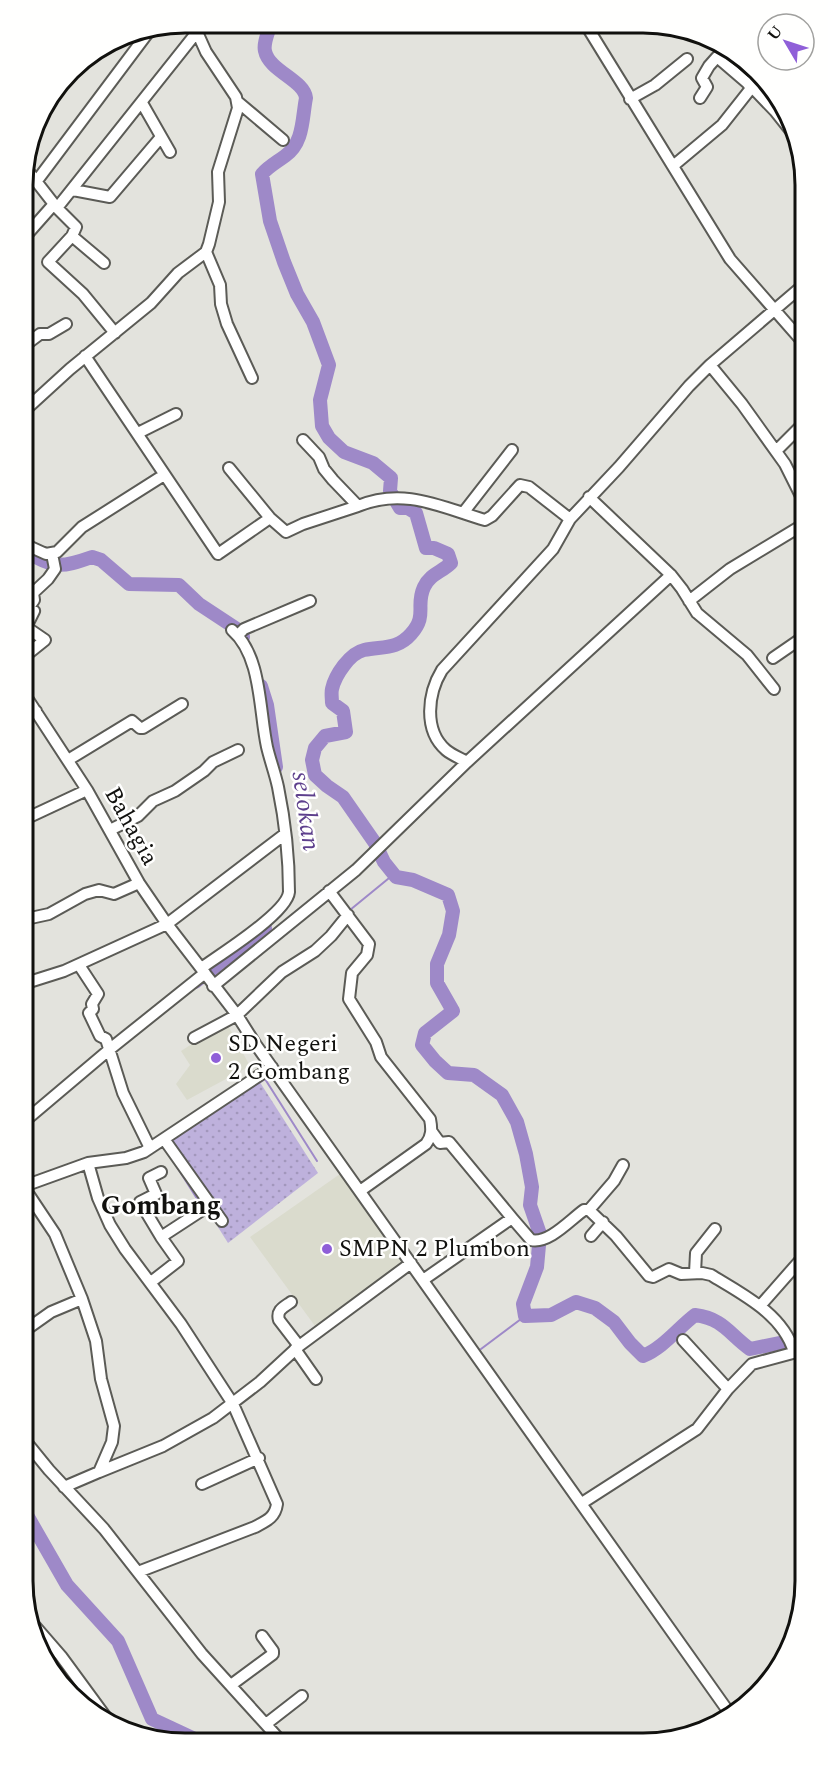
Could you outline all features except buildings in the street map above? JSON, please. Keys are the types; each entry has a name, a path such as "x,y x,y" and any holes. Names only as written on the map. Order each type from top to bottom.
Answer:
{"street":[{"path":"33,229 73,190 141,103 191,33"},
{"path":"198,33 206,52 238,102 284,140"},
{"path":"591,33 730,259 795,333"},
{"path":"35,180 143,39"},
{"path":"700,98 707,87 702,78 719,55"},
{"path":"722,56 777,114"},
{"path":"630,99 654,85 687,59"},
{"path":"673,166 722,125 753,81"},
{"path":"33,403 85,356 151,303 178,273 206,252 219,202 218,172 222,153 237,115 238,102"},
{"path":"141,103 170,152"},
{"path":"73,190 110,197 161,137"},
{"path":"33,177 76,227 72,236 48,262 83,294 115,333"},
{"path":"72,236 104,263"},
{"path":"206,252 220,285 220,302 227,324 252,378"},
{"path":"467,762 444,748 433,728 431,702 437,679 448,662 553,549 570,519 710,364 795,292"},
{"path":"33,339 40,334 49,333 66,324"},
{"path":"85,356 218,554 270,518"},
{"path":"710,364 776,451 795,484"},
{"path":"138,434 176,414"},
{"path":"776,451 795,432"},
{"path":"303,440 319,457 324,469 333,480 358,506"},
{"path":"463,513 512,450"},
{"path":"230,468 270,518 288,532 303,524 369,501 393,497 429,502 485,520 520,485 529,487 570,519"},
{"path":"33,549 52,554 82,528 164,475"},
{"path":"589,497 671,575 698,613 747,655 774,689"},
{"path":"689,601 730,569 795,530"},
{"path":"33,593 55,569 52,554"},
{"path":"33,1115 207,976 329,891 378,849 467,762 671,575"},
{"path":"207,976 289,897 285,834 278,788 266,744 258,685 238,632 310,601"},
{"path":"33,632 45,640 33,650"},
{"path":"773,658 795,643"},
{"path":"68,760 132,722 143,728 182,704"},
{"name":"Bahagia","path":"33,707 87,790 139,883 167,924 207,976 269,1070 360,1191 726,1708"},
{"path":"110,830 138,816 153,801 175,791 213,762 238,750"},
{"path":"33,815 87,790"},
{"path":"33,980 79,964 167,924 285,834"},
{"path":"33,917 49,914 85,894 99,890 114,894 139,883"},
{"path":"329,891 369,944 367,955 352,973 349,999 376,1042 381,1057 430,1119 432,1132 440,1143 449,1142 531,1240 539,1240 584,1210 589,1210 615,1181 623,1165"},
{"path":"194,1038 234,1014 282,972 323,944 346,913"},
{"path":"79,964 98,994 92,1004 93,1009 89,1013 94,1026 100,1036 106,1039 123,1093 150,1148"},
{"path":"33,1183 88,1163 126,1158 166,1142 269,1070"},
{"path":"360,1191 426,1144 432,1132"},
{"path":"166,1142 206,1208 222,1221"},
{"path":"88,1163 98,1198 110,1224 233,1404 278,1504 272,1517 255,1527 138,1572"},
{"path":"151,1282 178,1261 140,1202 156,1194 149,1178 161,1172"},
{"path":"33,1201 55,1234 82,1299 96,1341 101,1379 114,1426 112,1442 99,1472"},
{"path":"161,1237 206,1208"},
{"path":"582,1503 697,1429 706,1421 728,1389 756,1362 795,1345 760,1306 711,1275 681,1274 669,1269 653,1277 649,1276 603,1222 589,1210"},
{"path":"423,1280 512,1218"},
{"path":"591,1236 603,1222"},
{"path":"695,1274 696,1253 715,1229"},
{"path":"64,1487 163,1446 213,1418 233,1404 297,1347 411,1263"},
{"path":"760,1306 795,1266"},
{"path":"33,1325 51,1312 82,1299"},
{"path":"291,1302 280,1310 279,1320 316,1380"},
{"path":"683,1340 728,1389"},
{"path":"33,1450 64,1487 104,1528 191,1642 274,1733"},
{"path":"202,1484 259,1458"},
{"path":"231,1685 273,1654 262,1636"},
{"path":"44,1637 95,1703"},
{"path":"266,1724 302,1696"}],"shaded area":[{"name":"SD Negeri 2 Gombang","path":"226,1022 250,1066 187,1100 176,1084 190,1065 181,1051"},
{"path":"254,1073 318,1173 228,1243 163,1140"},
{"name":"SMPN 2 Plumbon","path":"340,1174 404,1261 315,1326 250,1237"}],"waterway":[{"path":"268,33 265,44 268,58 299,86 306,98 301,130 296,144 291,151 262,174 270,221 284,262 297,294 313,322 329,365 320,400 322,426 329,438 344,452 373,463 391,478 390,491 400,508 408,508 416,513 426,548 434,548 448,554 451,563 433,576 424,587 419,621 406,639 389,647 359,652 340,671 332,689 332,703 343,711 346,732 325,736 315,748 312,760 315,775 343,797 396,877 413,880 448,895 453,911 449,935 437,964 437,983 453,1011 425,1033 422,1045 448,1073 474,1075 502,1095 517,1122 532,1187 530,1205 540,1234 537,1267 523,1304 525,1316 551,1315 576,1302 595,1308 614,1322 643,1356 664,1343 695,1315 719,1323 750,1349 795,1340"},
{"name":"selokan","path":"33,556 42,561 57,565 92,557 101,560 129,584 179,585 199,604 240,631 243,637"},
{"name":"selokan","path":"261,686 267,705 276,767"},
{"path":"350,910 394,874"},
{"name":"selokan","path":"195,982 265,928"},
{"path":"232,1100 270,1076 269,1073"},
{"path":"265,1079 317,1161"},
{"path":"172,1159 201,1205"},
{"path":"205,1213 210,1220"},
{"path":"481,1349 525,1316"},
{"path":"33,1526 67,1585 118,1641 152,1719 182,1733"}],"place":[{"name":"SD Negeri 2 Gombang","path":"216,1058"},
{"name":"SMPN 2 Plumbon","path":"327,1249"}],"district":[{"name":"Gombang","path":"161,1206"}]}
